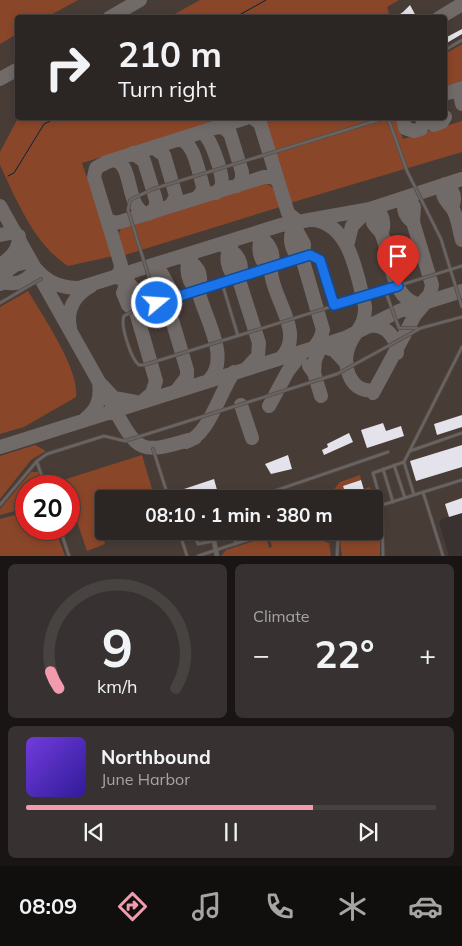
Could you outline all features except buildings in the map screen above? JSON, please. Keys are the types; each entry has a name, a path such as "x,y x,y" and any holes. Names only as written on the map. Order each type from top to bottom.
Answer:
{"street":[{"path":"214,540 216,553"}],"lane":[{"path":"447,49 462,40"},
{"path":"157,303 128,210 130,200 145,192 379,120"},
{"path":"387,120 407,171 438,232 462,307"},
{"path":"334,305 321,264 314,255 157,303 128,313 122,319 134,359 139,365 462,266"},
{"path":"0,303 41,279"},
{"path":"222,283 238,336"},
{"path":"385,290 399,328 421,328"},
{"path":"0,506 37,461 47,454 104,436 125,442 337,374 421,328 462,317"},
{"path":"377,490 372,476 374,472 404,462 461,353 462,347"},
{"path":"410,451 462,434"},
{"path":"153,449 166,490"},
{"path":"277,490 388,452"},
{"path":"37,461 41,475"},
{"path":"404,462 414,495"},
{"path":"394,465 404,498"},
{"path":"383,469 393,502"},
{"path":"383,505 462,480"},
{"path":"423,492 444,556"},
{"path":"64,540 69,556"},
{"path":"182,540 187,556"},
{"path":"196,540 198,544 211,540"},
{"path":"235,540 236,544"},
{"path":"198,556 216,553 247,540"},
{"path":"337,556 338,540"},
{"path":"383,540 383,556"}],"shaded area":[{"path":"0,0 462,0 462,513 442,519 439,523 449,556 0,556"},
{"path":"0,0 78,0 51,15 15,15 15,35 0,44"},
{"path":"200,0 399,0 387,7 389,15 173,15"},
{"path":"462,44 462,85 447,90 447,53"},
{"path":"17,120 224,120 82,163 113,256 68,266 45,246 28,221 0,165 0,152"},
{"path":"263,120 397,120 403,139 462,121 462,152 290,203"},
{"path":"257,183 267,184 274,189 280,207 125,255 121,253 118,237 120,230 127,224"},
{"path":"28,291 66,358 76,386 76,397 24,427 0,434 0,307"},
{"path":"35,445 46,451 31,460 19,475 15,475 15,480 0,499 0,456"},
{"path":"142,455 152,490 95,490 95,540 104,540 105,544 87,551 80,530 79,475"},
{"path":"31,472 38,472 39,475 28,475"},
{"path":"360,475 361,480 343,486 344,490 333,490 340,482"},
{"path":"15,491 15,511 0,515 0,509"},
{"path":"15,515 15,540 59,540 65,556 0,556 0,519"},
{"path":"257,540 267,540 269,548 272,547 270,540 320,540 329,543 331,556 221,556 226,550"},
{"path":"342,540 380,540 380,556 342,556 340,542"}],"waterway":[{"path":"239,15 266,0"},
{"path":"8,176 14,173 44,124 52,120"}],"taxiway":[{"path":"114,15 140,0"},
{"path":"444,15 462,4"},
{"path":"0,79 15,71"},
{"path":"447,93 462,88"},
{"path":"462,90 460,94 462,104"},
{"path":"115,277 120,272 121,265 94,177 96,168 107,162 240,120"},
{"path":"256,120 260,123 288,213 297,221"},
{"path":"403,120 405,128 414,131 421,129 423,120"},
{"path":"426,120 434,125 443,120"},
{"path":"218,127 224,128 230,133 242,172 242,180 237,186"},
{"path":"199,133 203,133 210,143 219,166 222,186 216,193"},
{"path":"179,139 189,146 197,166 203,186 202,192 197,198"},
{"path":"153,147 164,155 176,196 171,206"},
{"path":"133,153 144,161 156,200 156,207 150,213"},
{"path":"113,160 120,163 124,169 136,204 141,211 148,214"},
{"path":"107,219 114,223 120,222 264,177 272,177 278,181"},
{"path":"36,269 55,284 79,288 281,225 370,209 462,179"},
{"path":"452,208 453,194 445,184 443,194 456,215 462,240"},
{"path":"413,222 414,207 406,198 405,211 413,222 432,285 430,294 422,303"},
{"path":"0,206 99,382 114,398 136,402"},
{"path":"382,232 382,218 374,208 373,223 385,244 397,285 408,300 417,304"},
{"path":"347,246 352,226 369,209"},
{"path":"314,220 326,224 336,231 344,241 355,267 365,313 361,325 350,343 346,364 350,378 355,384 366,390 374,390"},
{"path":"296,222 293,227 291,243 295,253 303,261"},
{"path":"285,224 297,231 304,244 303,261 323,330 314,348"},
{"path":"0,235 15,232"},
{"path":"264,232 259,248 263,262 271,271"},
{"path":"252,234 265,241 272,254 271,271 273,282 286,316 290,338 288,348 281,358"},
{"path":"0,265 14,253 18,245 19,236"},
{"path":"233,242 228,252 228,262 231,272 239,280"},
{"path":"220,244 231,250 240,263 241,274 239,280 259,343 258,356 247,368"},
{"path":"192,255 187,271 192,285 199,294"},
{"path":"180,257 193,264 199,274 200,297 215,340 217,362 215,372 209,380"},
{"path":"0,284 8,270 15,265 31,261"},
{"path":"161,264 156,275 156,285 159,295 167,303"},
{"path":"149,267 162,274 169,287 167,303 187,370 187,377 177,390"},
{"path":"3,282 22,282 36,269"},
{"path":"129,274 123,293 128,305 136,312"},
{"path":"117,277 127,282 137,295 138,306 136,312 156,381 152,393 143,401"},
{"path":"70,328 69,315 73,303 80,294 91,286"},
{"path":"0,447 345,338 399,311 462,291"},
{"path":"373,393 415,315 426,302"},
{"path":"370,326 381,327 390,333 395,342 397,353"},
{"path":"314,373 315,360 321,346 334,350 347,364"},
{"path":"269,406 288,371 303,352"},
{"path":"309,366 314,373 321,396"},
{"path":"186,442 194,438 208,422 234,372"},
{"path":"85,419 98,403 99,382"},
{"path":"111,403 128,432 142,446 151,448 162,447 195,438"},
{"path":"241,405 252,438"}],"route":[{"path":"157,303 310,255 314,255 320,260 334,305 398,286"}]}
